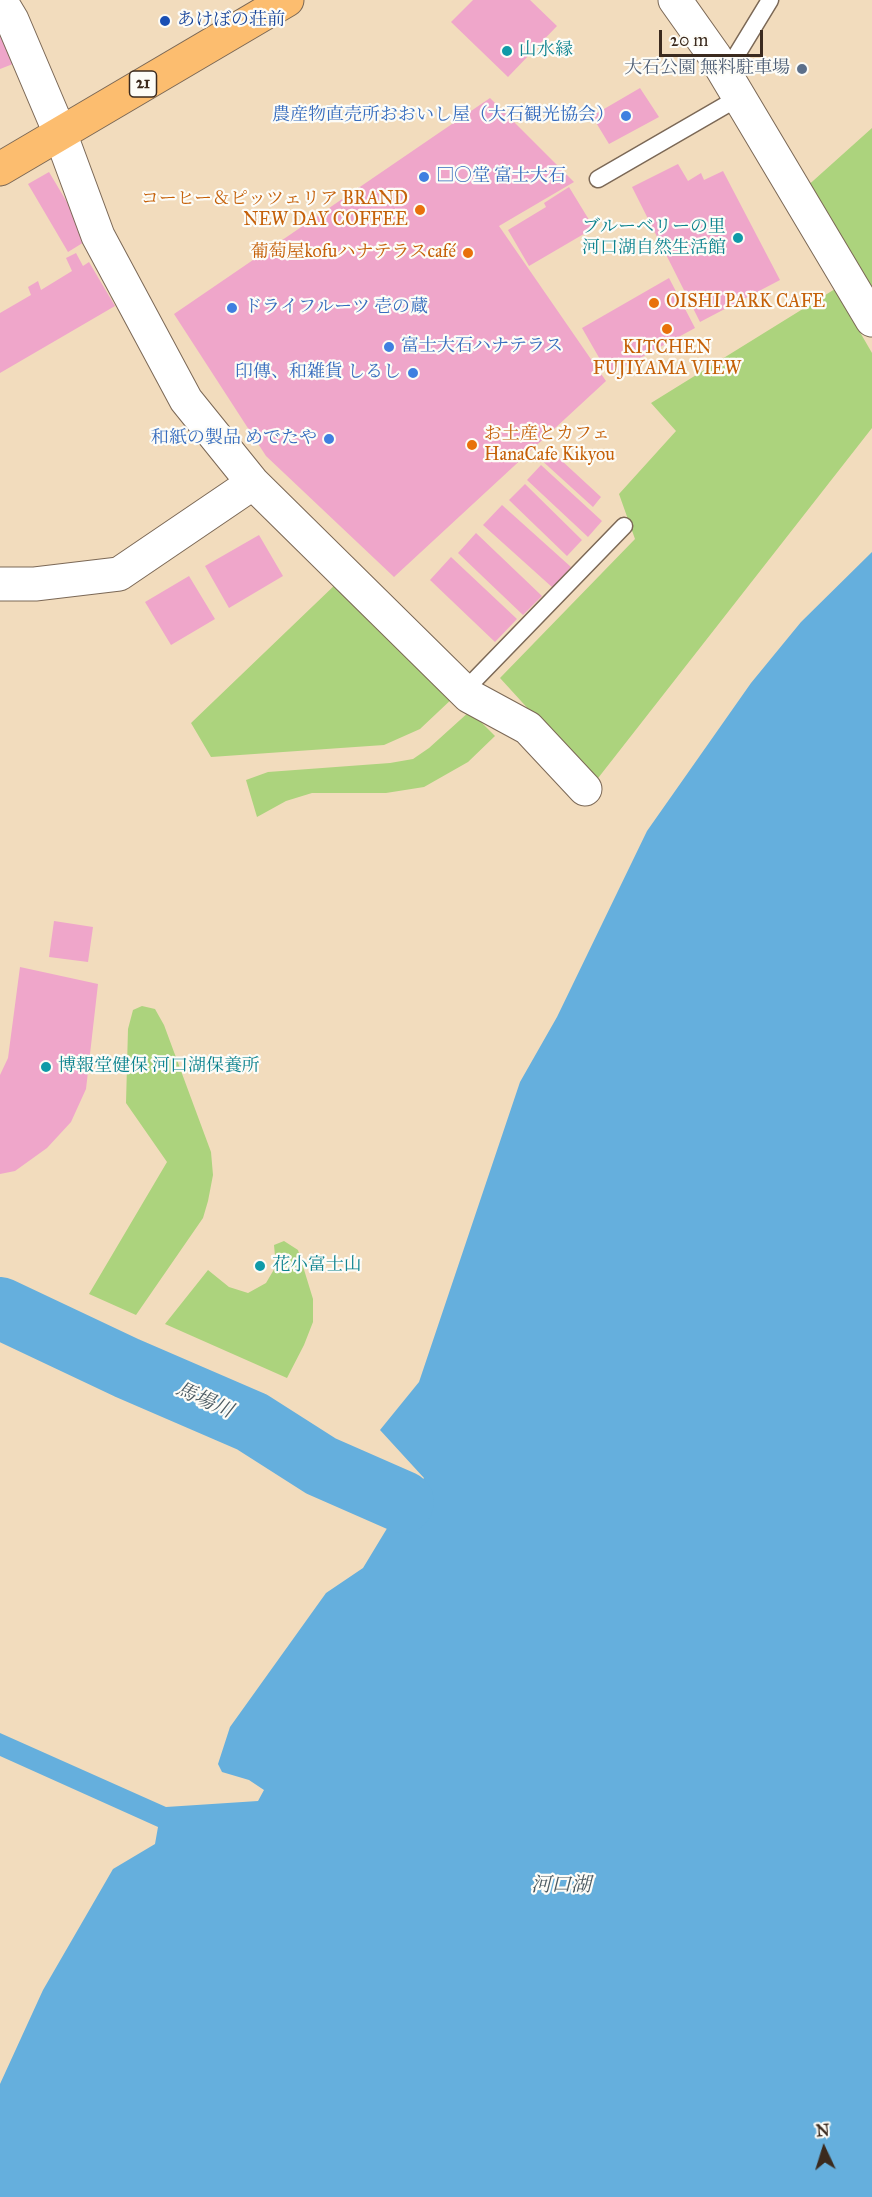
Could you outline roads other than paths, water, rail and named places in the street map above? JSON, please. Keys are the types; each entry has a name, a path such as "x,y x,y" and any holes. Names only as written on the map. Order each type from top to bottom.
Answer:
{"main road":[{"name":"21","path":"0,169 288,0"}],"street":[{"path":"0,0 12,20 60,133 98,236 186,400 253,483 469,696 528,728 585,789"},
{"path":"675,0 731,86 872,320"},
{"path":"0,584 35,584 119,574 253,483"}],"lane":[{"path":"598,179 731,86 770,0"},
{"path":"464,691 624,526"}],"water":[{"name":"河口湖","path":"872,552 872,2197 0,2197 0,2084 43,1990 113,1869 155,1844 158,1827 0,1756 0,1733 166,1807 258,1801 264,1790 249,1780 222,1772 218,1764 230,1727 326,1593 363,1568 403,1502 424,1478 380,1430 419,1382 520,1082 557,1017 647,831 751,683 801,622"}],"waterway":[{"name":"馬場川","path":"0,1308 127,1368 252,1422 321,1466 403,1502"}],"place":[{"name":"あけぼの荘前","path":"165,21"},
{"name":"山水縁","path":"507,51"},
{"name":"大石公園 無料駐車場","path":"802,69"},
{"name":"農産物直売所おおいし屋（大石観光協会）","path":"626,116"},
{"name":"□○堂 富士大石","path":"424,177"},
{"name":"コーヒー＆ピッツェリア BRAND NEW DAY COFFEE","path":"420,210"},
{"name":"ブルーベリーの里 河口湖自然生活館","path":"738,238"},
{"name":"葡萄屋kofuハナテラスcafé","path":"468,253"},
{"name":"OISHI PARK CAFE","path":"654,303"},
{"name":"ドライフルーツ 壱の蔵","path":"232,308"},
{"name":"KITCHEN FUJIYAMA VIEW","path":"667,329"},
{"name":"富士大石ハナテラス","path":"389,347"},
{"name":"印傳、和雑貨 しるし","path":"413,373"},
{"name":"和紙の製品 めでたや","path":"329,439"},
{"name":"お土産とカフェ HanaCafe Kikyou","path":"472,445"},
{"name":"博報堂健保 河口湖保養所","path":"46,1067"},
{"name":"花小富士山","path":"260,1266"}]}
